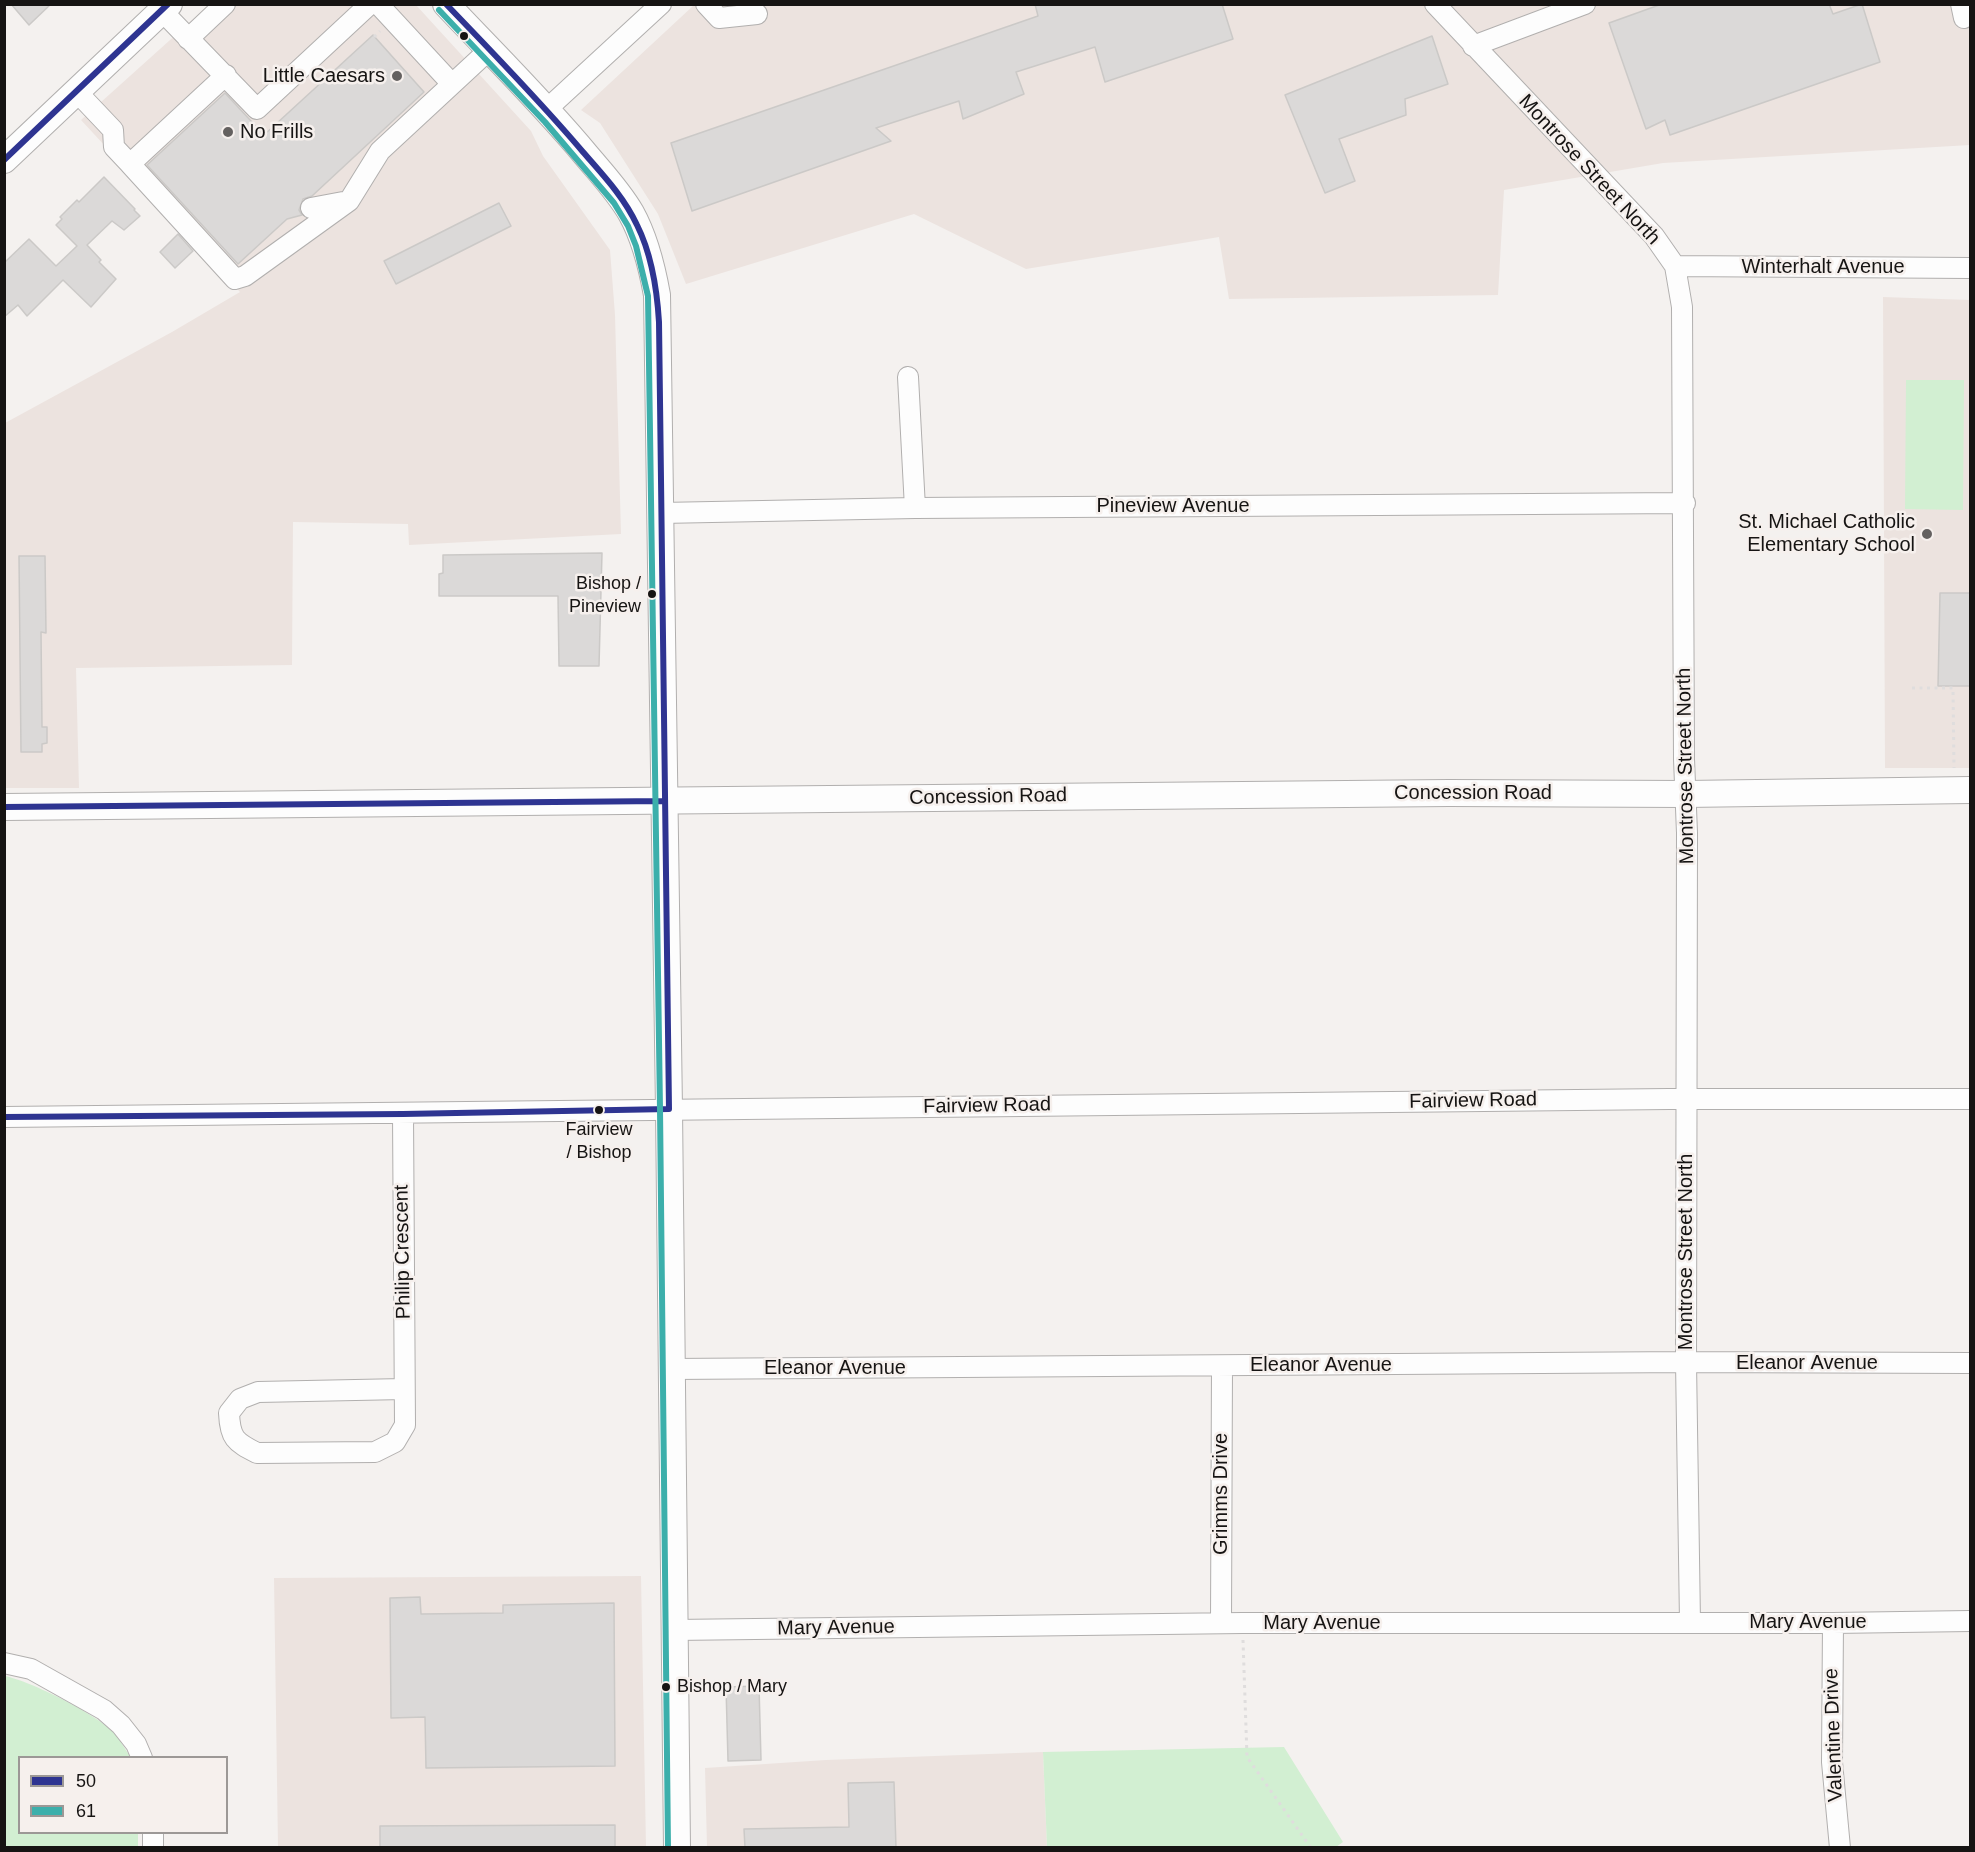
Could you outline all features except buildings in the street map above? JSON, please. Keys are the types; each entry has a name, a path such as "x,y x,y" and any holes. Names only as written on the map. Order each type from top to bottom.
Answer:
{"main road":[{"path":"446,4 547,109 617,192 631,213 644,244 653,271 657,296 669,1109 676,1848"},
{"path":"4,160 160,8"},
{"name":"Concession Road","path":"4,807 1971,790"}],"street":[{"path":"188,39 225,4"},
{"path":"160,8 257,109 370,4"},
{"path":"378,4 452,84"},
{"path":"547,109 661,4"},
{"path":"706,4 719,18 757,14"},
{"name":"Montrose Street North","path":"1435,4 1654,236 1675,266 1682,307 1685,504 1684,759 1688,833 1686,1362 1690,1622"},
{"path":"1473,46 1585,4"},
{"path":"76,91 112,130 114,147 235,279 245,276 349,201 380,151 489,50"},
{"path":"130,164 226,75"},
{"path":"311,208 349,201"},
{"name":"Winterhalt Avenue","path":"1675,266 1971,268"},
{"path":"908,377 915,508"},
{"name":"Pineview Avenue","path":"661,513 915,508 1685,504"},
{"name":"Fairview Road","path":"4,1117 1686,1099 1971,1099"},
{"name":"Philip Crescent","path":"403,1114 405,1425 395,1442 375,1452 257,1453 242,1445 230,1432 229,1413 240,1399 258,1392 404,1389"},
{"name":"Eleanor Avenue","path":"671,1369 1686,1362 1971,1364"},
{"name":"Grimms Drive","path":"1221,1623 1222,1366"},
{"name":"Mary Avenue","path":"674,1630 1221,1623 1971,1621"},
{"name":"Valentine Drive","path":"1833,1623 1832,1762 1840,1848"},
{"path":"4,1664 31,1669 104,1710 121,1725 136,1744 141,1756"}],"path":[{"path":"1912,688 1953,688 1954,770"},
{"path":"1243,1623 1247,1757 1311,1848"}],"shaded area":[{"path":"209,5 416,5 531,131 543,156 610,250 615,315 621,534 409,545 408,524 293,522 292,665 76,668 79,788 5,788 5,423 172,332 240,292 81,120"},
{"path":"694,5 1970,5 1970,145 1663,163 1504,190 1498,295 1229,299 1219,237 1026,269 914,214 686,284 658,214 600,123 581,110"},
{"name":"St. Michael Catholic Elementary School","path":"1883,297 1970,300 1970,768 1885,768"},
{"path":"641,1576 646,1847 278,1847 274,1578"},
{"path":"1043,1752 1047,1847 707,1847 705,1768 826,1760"}],"green space":[{"path":"1906,380 1964,380 1963,510 1905,509"},
{"path":"5,1676 47,1692 95,1718 115,1734 130,1756 18,1756 18,1834 138,1834 138,1847 5,1847"},
{"path":"1284,1747 1343,1842 1336,1847 1047,1847 1043,1752"}],"transit line":[{"name":"50","path":"4,160 168,4"},
{"name":"50","path":"4,1117 669,1109 659,322 653,272 637,225 613,187 567,133 446,4"},
{"name":"61","path":"439,10 545,122 614,203 628,226 636,246 648,296 668,1848"},
{"name":"50","path":"4,807 664,801"}],"place":[{"name":"Little Caesars","path":"397,76"},
{"name":"No Frills","path":"228,132"},
{"name":"St. Michael Catholic Elementary School","path":"1927,534"},
{"name":"Bishop / Pineview","path":"652,594"},
{"name":"Fairview / Bishop","path":"599,1110"},
{"name":"Bishop / Mary","path":"666,1687"}]}
